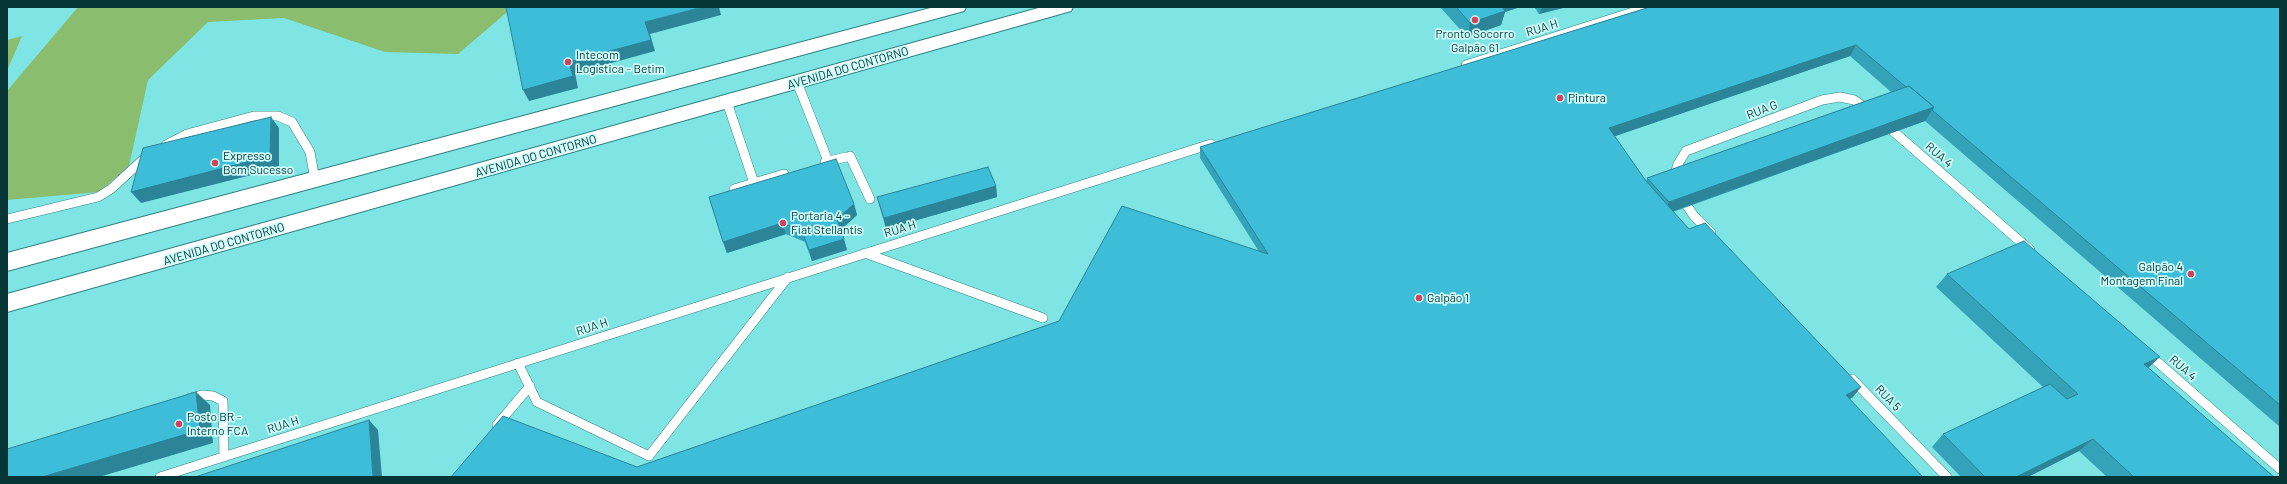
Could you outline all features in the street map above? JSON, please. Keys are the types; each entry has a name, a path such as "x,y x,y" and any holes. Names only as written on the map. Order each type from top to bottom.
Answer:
{"street":[{"path":"7,262 957,7"},
{"name":"AVENIDA DO CONTORNO","path":"7,303 1064,7"},
{"path":"727,102 734,90 746,79 765,65 794,51"}],"lane":[{"name":"RUA H","path":"1459,67 1649,7"},
{"path":"797,82 828,162"},
{"name":"RUA G","path":"1716,238 1694,216 1674,187 1678,164 1686,151 1822,100 1840,97 1854,100 1876,116 1907,143"},
{"path":"727,102 754,183"},
{"path":"7,219 98,197 111,189 155,150 187,134 254,116 278,116 292,122 310,152 315,180"},
{"name":"RUA H","path":"160,477 865,252 1223,140"},
{"name":"RUA 4","path":"1907,143 2040,259"},
{"path":"813,166 848,157 870,199"},
{"path":"734,189 791,172"},
{"path":"865,252 1043,318"},
{"path":"518,363 538,402 648,456 788,277"},
{"name":"RUA 4","path":"2136,343 2280,469"},
{"name":"RUA 5","path":"1843,369 1947,477"},
{"path":"488,435 530,386"},
{"path":"180,401 202,395 213,396 223,401 224,457"}],"green space":[{"path":"78,7 513,7 458,54 385,52 284,18 208,22 148,80 129,166 99,192 7,200 7,91"},
{"path":"22,36 7,71 7,40"}],"building":[{"name":"Intecom Logística - Betim","path":"506,7 703,7 645,22 651,40 569,62 573,76 523,90"},
{"path":"1456,7 1502,7 1505,11 1470,23"},
{"path":"1650,7 2280,7 2280,405 1932,110 1934,107 1909,86 1906,87 1856,45 1609,128 1646,181 1689,229 1705,223 1861,387 1846,395 1923,477 451,477 503,416 637,467 1059,321 1122,206 1268,254 1200,147"},
{"path":"1909,86 1934,107 1669,202 1647,178"},
{"name":"Expresso Bom Sucesso","path":"271,117 270,156 131,192 143,148"},
{"name":"Portaria 4 - Fiat Stellantis","path":"836,159 854,204 837,219 844,239 809,250 802,231 782,223 723,242 709,197"},
{"path":"988,167 996,186 884,218 877,197"},
{"path":"2024,241 2160,357 2144,364 2274,477 2134,477 2093,439 2016,477 1985,477 1943,434 2050,384 2067,399 2078,394 1947,274"},
{"path":"196,392 200,430 42,477 7,477 7,449"},
{"path":"369,420 373,477 195,477"}],"place":[{"name":"Pronto Socorro Galpão 61","path":"1475,20"},
{"name":"Intecom Logística - Betim","path":"568,62"},
{"name":"Pintura","path":"1560,98"},
{"name":"Expresso Bom Sucesso","path":"215,163"},
{"name":"Portaria 4 - Fiat Stellantis","path":"783,223"},
{"name":"Galpão 4 Montagem Final","path":"2191,274"},
{"name":"Galpão 1","path":"1419,298"},
{"name":"Posto BR - Interno FCA","path":"179,424"}]}
